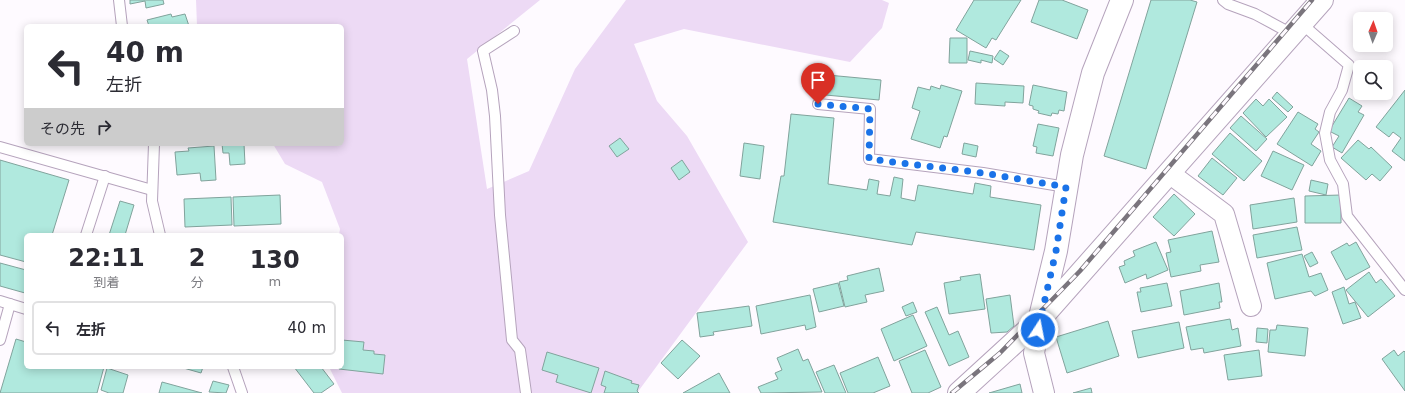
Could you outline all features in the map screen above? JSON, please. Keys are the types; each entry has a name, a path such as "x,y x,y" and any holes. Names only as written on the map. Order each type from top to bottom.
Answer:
{"street":[{"path":"1044,393 1034,353 1040,319 1056,251 1072,155 1093,72 1122,0"},
{"path":"959,393 1040,319 1322,0"},
{"path":"1169,173 1224,214 1251,306"}],"lane":[{"path":"119,0 122,24"},
{"path":"1223,0 1228,4 1297,29 1349,65 1342,90 1330,112 1325,132 1330,160 1343,184 1347,216 1405,290"},
{"path":"514,30 483,51 492,90 495,116 500,216 512,340 520,350 526,393"},
{"path":"818,104 870,109 869,159 983,173 1066,187"},
{"path":"154,146 152,190 153,210 159,233"},
{"path":"0,147 152,190"},
{"path":"87,233 105,176"},
{"path":"0,301 24,308"},
{"path":"0,340 10,304"},
{"path":"234,369 242,393"}],"shaded area":[{"path":"196,0 540,0 467,59 487,189 529,171 575,69 626,0 882,0 889,3 882,28 850,62 684,29 634,44 657,101 687,136 748,242 637,393 342,393 330,369 344,369 344,233 339,233 340,229 322,182 285,164 274,146 344,146 344,24 197,24"}],"building":[{"path":"130,0 163,0 164,4 146,8 145,1 130,4"},
{"path":"974,0 1021,0 996,40 992,38 986,48 956,30"},
{"path":"1039,0 1062,0 1088,10 1077,39 1031,22"},
{"path":"1151,0 1190,0 1197,2 1146,169 1104,156"},
{"path":"171,14 172,17 185,14 188,24 148,24 147,20"},
{"path":"950,38 967,38 967,63 949,63"},
{"path":"1000,50 1009,56 1003,65 994,59"},
{"path":"970,51 993,56 992,63 981,60 981,63 968,60"},
{"path":"817,74 881,80 879,100 815,94"},
{"path":"976,83 1024,86 1023,103 1005,102 1005,106 975,104"},
{"path":"941,85 962,91 947,137 944,136 940,148 911,139 920,111 912,108 918,87 930,90 931,86 940,89"},
{"path":"1033,85 1067,92 1064,111 1059,110 1058,114 1052,113 1051,116 1038,113 1039,111 1033,109 1033,106 1029,105"},
{"path":"1405,90 1405,161 1392,151 1401,138 1393,132 1389,137 1376,127"},
{"path":"1277,92 1293,107 1288,112 1272,98"},
{"path":"1349,98 1362,106 1358,112 1364,115 1342,153 1332,147 1339,136 1329,131"},
{"path":"1256,99 1263,106 1269,99 1287,117 1266,137 1243,113"},
{"path":"1298,112 1318,124 1315,129 1319,132 1311,144 1321,151 1312,166 1277,144"},
{"path":"791,114 834,118 828,184 867,190 869,179 879,181 877,194 890,196 894,177 903,179 901,198 915,201 918,185 973,194 975,183 991,186 990,197 1041,205 1034,250 916,232 912,245 773,222 781,176 784,176"},
{"path":"1241,116 1267,139 1256,151 1230,128"},
{"path":"1038,124 1059,128 1053,156 1036,153 1037,147 1033,146"},
{"path":"1230,133 1262,161 1244,181 1212,154"},
{"path":"620,138 629,149 617,157 609,146"},
{"path":"1358,140 1369,149 1371,147 1392,167 1380,181 1372,174 1366,180 1341,158"},
{"path":"744,143 764,146 760,179 740,176"},
{"path":"964,143 978,146 976,157 962,154"},
{"path":"214,146 216,180 201,181 200,173 177,175 175,152 189,151 188,148"},
{"path":"222,146 244,146 245,164 230,165 229,153 223,153"},
{"path":"1273,151 1304,165 1292,190 1261,176"},
{"path":"1212,158 1237,178 1223,195 1198,176"},
{"path":"0,160 69,180 53,233 24,233 24,261 0,255"},
{"path":"682,160 690,172 679,180 671,168"},
{"path":"1311,180 1328,184 1326,195 1309,191"},
{"path":"1174,194 1195,214 1174,236 1153,217"},
{"path":"280,195 281,224 234,226 233,197"},
{"path":"1341,195 1341,223 1305,223 1305,196"},
{"path":"231,197 232,225 185,227 184,199"},
{"path":"1294,198 1297,222 1253,229 1250,205"},
{"path":"120,201 134,205 126,233 110,233"},
{"path":"1297,227 1302,250 1257,258 1253,235"},
{"path":"1212,231 1219,262 1200,265 1201,271 1171,277 1166,253 1171,252 1168,240"},
{"path":"1156,242 1168,270 1147,279 1146,274 1125,283 1119,267 1125,265 1124,261 1135,256 1133,251"},
{"path":"1356,242 1370,267 1346,280 1331,252 1347,243 1349,246"},
{"path":"1312,252 1318,263 1310,267 1304,256"},
{"path":"1302,254 1309,277 1321,273 1328,290 1315,296 1311,291 1275,299 1267,263"},
{"path":"0,263 24,269 24,293 0,286"},
{"path":"879,268 884,291 865,295 867,302 845,307 839,282 848,280 847,276"},
{"path":"1369,272 1376,283 1381,279 1395,296 1368,317 1346,290"},
{"path":"980,274 985,309 949,314 944,283 961,280 960,277"},
{"path":"838,283 844,306 819,312 813,289"},
{"path":"1167,283 1172,306 1141,312 1137,292 1141,292 1140,288"},
{"path":"1219,283 1222,302 1219,302 1220,308 1184,315 1180,291"},
{"path":"1344,287 1349,304 1355,302 1361,318 1343,324 1332,292"},
{"path":"810,295 816,327 806,330 805,325 761,334 756,306"},
{"path":"1010,295 1014,326 1007,332 991,333 986,299"},
{"path":"913,302 917,312 906,316 902,307"},
{"path":"749,306 752,326 713,332 714,335 700,337 697,313"},
{"path":"937,307 949,335 958,331 969,357 949,366 925,312"},
{"path":"913,315 927,346 894,361 881,329"},
{"path":"1230,319 1232,330 1238,328 1241,346 1204,353 1203,348 1191,350 1186,327"},
{"path":"1108,321 1119,356 1067,373 1056,337"},
{"path":"1179,322 1184,348 1138,358 1132,331"},
{"path":"1277,325 1308,328 1305,356 1268,352 1270,330 1276,330"},
{"path":"1257,328 1268,329 1267,343 1256,342"},
{"path":"16,339 24,341 24,369 103,369 97,393 0,393"},
{"path":"344,340 364,342 363,350 374,351 374,354 385,355 383,374 339,369 344,369"},
{"path":"682,340 700,356 678,379 661,363"},
{"path":"798,349 803,361 808,359 822,392 761,393 758,387 778,379 775,373 782,370 777,358"},
{"path":"925,350 941,387 928,393 912,393 899,361"},
{"path":"1259,350 1262,376 1228,380 1224,355"},
{"path":"1394,350 1398,356 1404,351 1405,352 1405,391 1382,359"},
{"path":"547,352 599,368 591,393 556,382 558,375 542,370"},
{"path":"878,357 890,386 873,393 848,393 840,373"},
{"path":"834,365 846,393 825,393 816,372"},
{"path":"107,369 128,375 123,393 109,393 101,390"},
{"path":"187,369 202,369 201,373"},
{"path":"296,369 323,369 334,384 321,393 314,393"},
{"path":"605,371 639,385 637,391 639,393 604,393 606,387 601,385"},
{"path":"719,373 730,393 683,393"},
{"path":"213,381 229,385 226,393 209,392"},
{"path":"162,382 202,393 159,393"},
{"path":"1020,384 1022,393 989,393"},
{"path":"1091,388 1092,393 1073,393"}],"railway":[{"path":"952,393 1000,353 1080,271 1312,0"}],"route":[{"path":"818,104 870,109 869,159 983,173 1066,187 1056,251 1038,330"}]}
